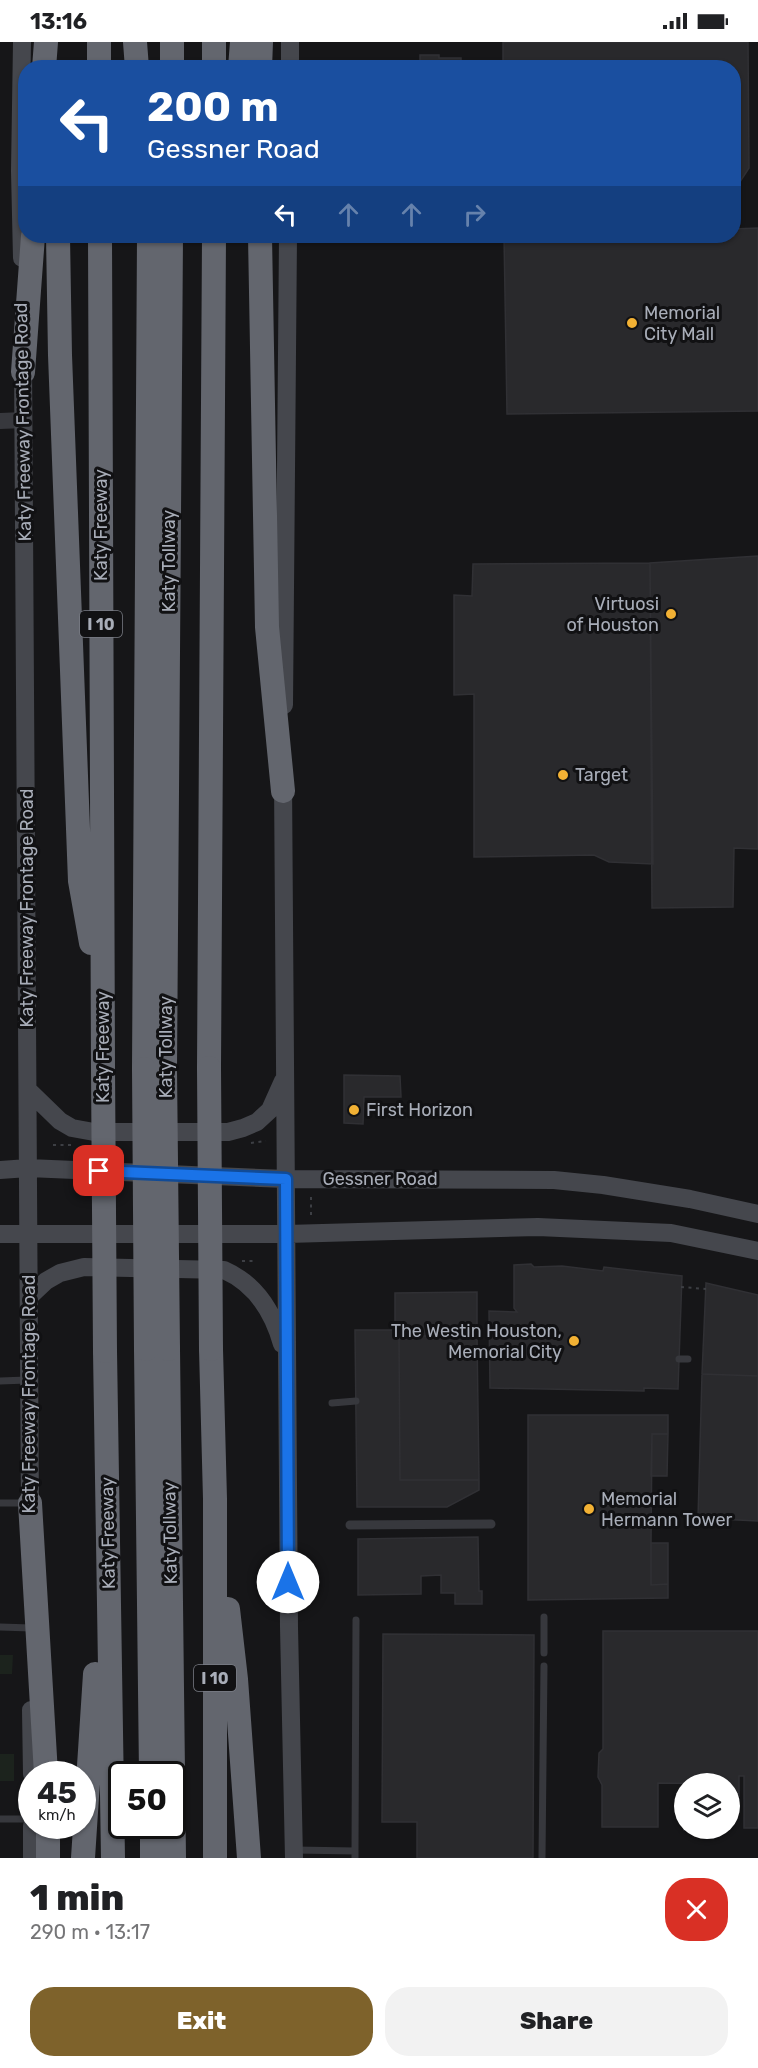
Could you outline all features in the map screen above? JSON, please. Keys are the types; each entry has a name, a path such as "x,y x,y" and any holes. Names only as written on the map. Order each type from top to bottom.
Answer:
{"highway":[{"path":"45,60 46,42"},
{"path":"55,42 56,60"},
{"path":"99,42 99,60"},
{"path":"135,42 136,60"},
{"path":"150,42 150,60"},
{"path":"172,42 172,60"},
{"path":"214,42 214,60"},
{"path":"241,60 242,42"},
{"path":"260,60 261,42"},
{"path":"23,372 32,243"},
{"path":"58,243 60,355 80,881 103,1013"},
{"name":"Katy Freeway","path":"100,243 105,1351 112,1858"},
{"name":"Katy Tollway","path":"149,243 157,1349 174,1858"},
{"name":"Katy Tollway","path":"154,1069 171,243"},
{"name":"I 10","path":"214,243 209,1068 215,1858"},
{"path":"214,368 227,243"},
{"path":"260,243 267,627 283,791"},
{"name":"Katy Tollway","path":"151,1761 157,1349"},
{"path":"214,1499 236,1679 249,1858"},
{"path":"30,1503 45,1761"},
{"path":"82,1858 107,1510"},
{"path":"48,1839 48,1858"},
{"path":"152,1839 152,1858"}],"main road":[{"name":"Katy Freeway Frontage Road","path":"22,42 22,60"},
{"path":"290,42 290,60"},
{"name":"Katy Freeway Frontage Road","path":"21,243 32,1761"},
{"path":"288,243 283,791 289,1627 294,1854"},
{"path":"28,1090 60,1121 72,1128 94,1132 228,1132 257,1122 270,1110 285,1075"},
{"name":"Gessner Road","path":"0,1170 28,1168 286,1179 554,1180 603,1185 690,1199 758,1214"},
{"path":"0,1234 287,1234 538,1227 671,1233 758,1251"},
{"path":"29,1298 46,1281 60,1273 84,1267 224,1270 238,1276 258,1295 278,1328 288,1364"},
{"path":"32,1839 32,1858"}],"street":[{"path":"0,421 24,420"},
{"path":"350,1525 491,1524"}],"lane":[{"path":"679,1359 688,1359"},
{"path":"0,1381 29,1380"},
{"path":"332,1403 356,1401"},
{"path":"0,1503 30,1503"},
{"path":"544,1617 544,1653"},
{"path":"294,1854 355,1855 356,1620"},
{"path":"0,1627 31,1628"},
{"path":"542,1858 544,1666"},
{"path":"0,1819 18,1818"}],"path":[{"path":"311,1197 311,1217"},
{"path":"681,1287 706,1289"}],"shaded area":[{"path":"0,1655 13,1655 12,1674 0,1674"},
{"path":"0,1754 14,1754 14,1781 0,1781"}],"building":[{"path":"503,42 748,42 749,168 741,180 741,60 503,60"},
{"path":"420,55 461,58 461,60 420,60"},
{"name":"Memorial City Mall","path":"758,228 758,411 507,414 504,243 741,243 741,229"},
{"path":"758,556 758,849 734,848 733,907 652,908 650,563"},
{"name":"Target","path":"650,563 653,864 609,862 594,855 474,857 474,694 454,695 454,595 472,596 473,564"},
{"name":"First Horizon","path":"344,1075 400,1076 401,1097 364,1097 363,1124 344,1123"},
{"path":"531,1264 534,1267 562,1266 603,1271 604,1267 682,1276 678,1389 644,1388 644,1391 490,1388 489,1311 517,1312 514,1308 514,1265"},
{"path":"706,1283 758,1295 758,1376 702,1374"},
{"path":"477,1292 477,1336 399,1336 400,1480 479,1480 479,1490 447,1507 357,1507 355,1330 395,1330 395,1293"},
{"path":"399,1336 477,1336 479,1480 400,1480"},
{"path":"702,1374 758,1376 758,1521 698,1518"},
{"name":"Memorial Hermann Tower","path":"528,1415 668,1415 668,1434 652,1434 651,1585 668,1584 668,1598 528,1600"},
{"path":"652,1434 668,1434 667,1476 651,1476"},
{"path":"478,1537 479,1591 482,1591 482,1604 455,1604 455,1593 441,1593 441,1575 421,1576 421,1594 358,1595 358,1539"},
{"path":"651,1543 668,1543 668,1584 651,1585"},
{"path":"603,1631 758,1631 758,1828 744,1828 744,1776 740,1776 740,1773 674,1773 674,1783 658,1783 658,1827 602,1827 602,1785 598,1777 599,1753 603,1749"},
{"path":"383,1634 534,1635 533,1858 417,1858 417,1822 382,1822"}],"place":[{"name":"Memorial City Mall","path":"632,323"},
{"name":"Virtuosi of Houston","path":"671,614"},
{"name":"Target","path":"563,775"},
{"name":"First Horizon","path":"354,1110"},
{"name":"The Westin Houston, Memorial City","path":"574,1341"},
{"name":"Memorial Hermann Tower","path":"589,1509"}],"route":[{"path":"99,1171 286,1179 288,1582"}]}
